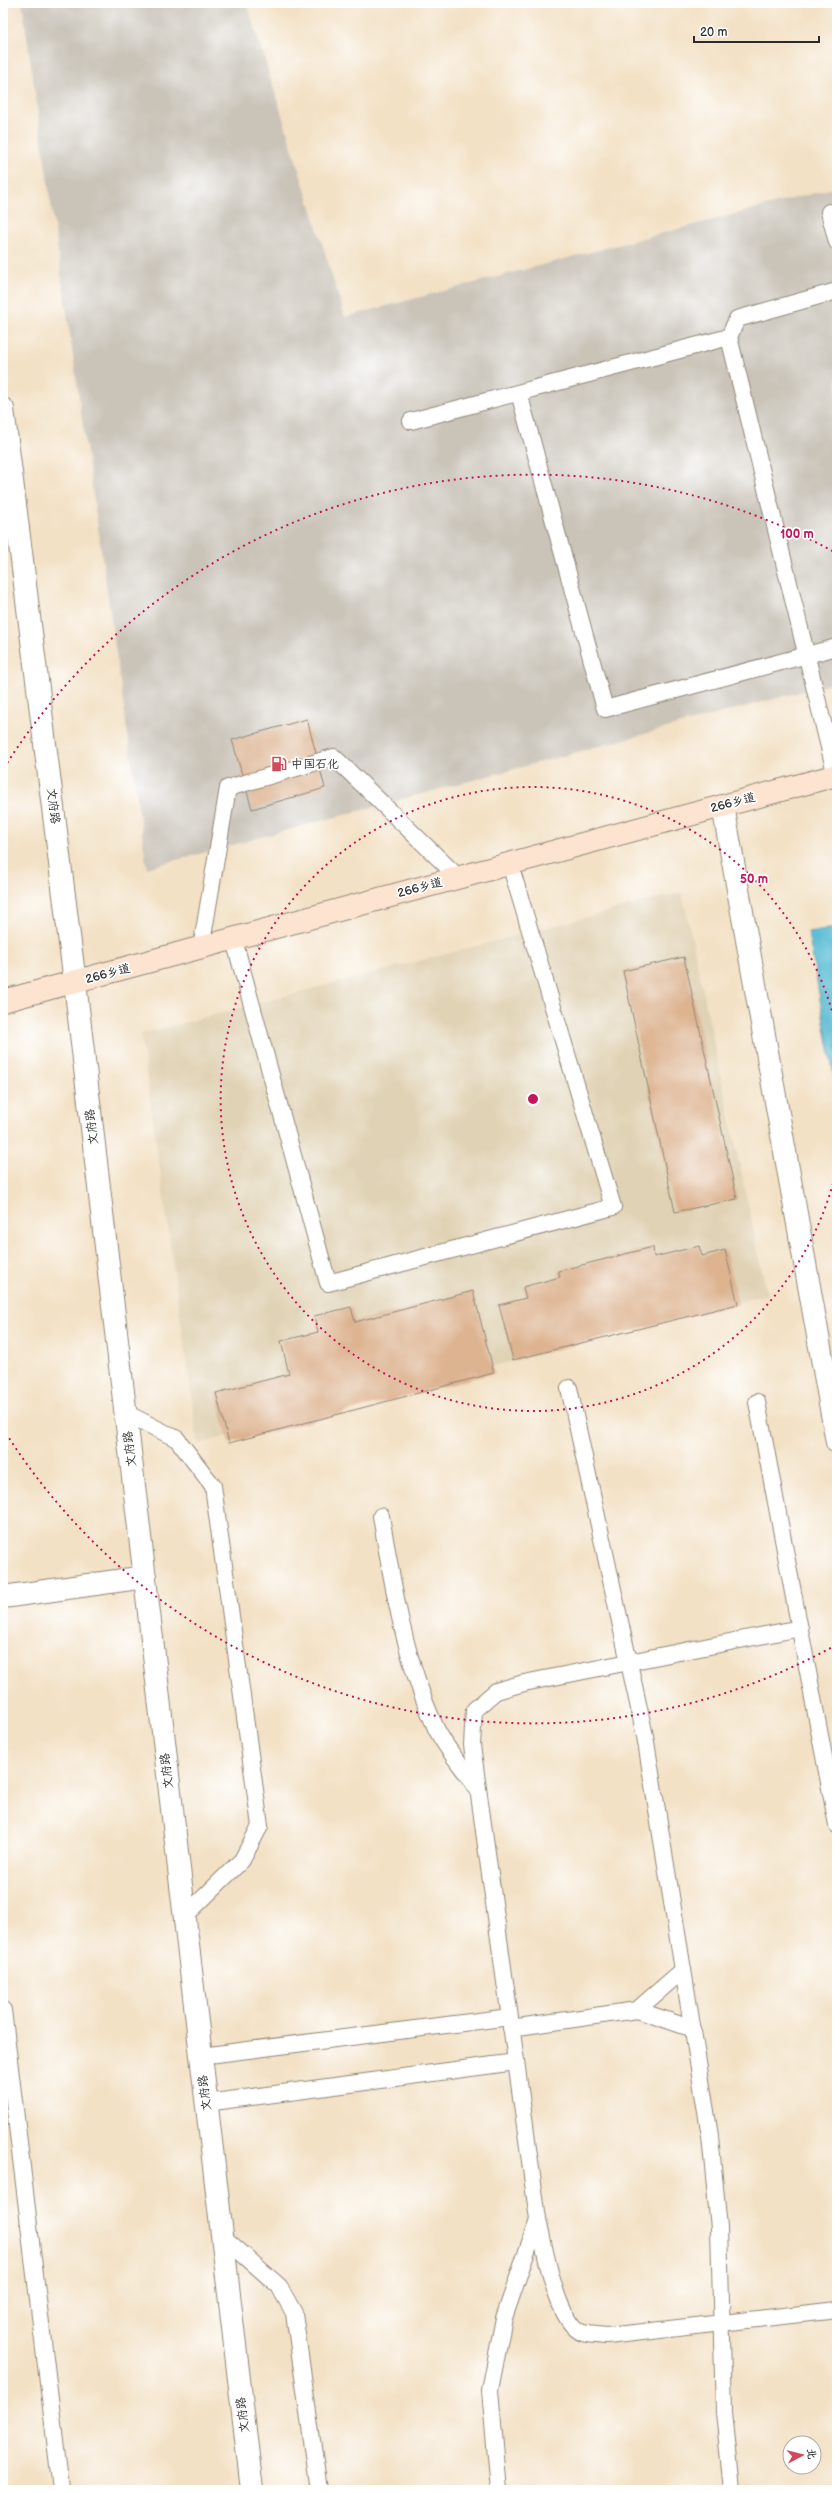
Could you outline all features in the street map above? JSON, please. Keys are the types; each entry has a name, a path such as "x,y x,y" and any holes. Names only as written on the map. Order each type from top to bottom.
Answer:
{"main road":[{"name":"266乡道","path":"3,1001 234,940 837,776"}],"street":[{"name":"文府路","path":"3,409 75,982 252,2490"},
{"path":"723,806 837,1442"},
{"path":"3,1597 145,1577"}],"lane":[{"path":"829,212 837,242"},
{"path":"837,292 737,319 729,337 837,776"},
{"path":"411,421 729,337"},
{"path":"519,393 605,708 837,647"},
{"path":"201,948 228,788 334,757 459,878"},
{"path":"234,940 328,1283 614,1207 510,864"},
{"path":"569,1388 645,1736 710,2136 717,2205 724,2412 732,2490"},
{"path":"757,1402 837,1824"},
{"path":"126,1413 177,1439 213,1486 260,1826 242,1860 184,1917"},
{"path":"381,1516 396,1602 416,1676 435,1727 478,1790"},
{"path":"800,1628 629,1660 524,1683 496,1691 474,1710 472,1745 538,2219 553,2282 563,2314 581,2332 607,2336 837,2310"},
{"path":"637,2010 683,1970"},
{"path":"3,2010 61,2490"},
{"path":"201,2056 510,2022 637,2010 693,2029"},
{"path":"206,2103 516,2062"},
{"path":"499,2490 490,2390 504,2318 538,2219"},
{"path":"222,2236 279,2286 294,2312 319,2490"}],"shaded area":[{"path":"22,3 247,3 345,317 837,187 837,682 147,868"},
{"path":"682,892 767,1294 198,1444 141,1034"}],"water":[{"path":"837,928 837,1093 808,932"}],"building":[{"name":"中国石化","path":"307,719 325,788 252,809 232,740"},
{"path":"684,957 737,1199 675,1212 623,971"},
{"path":"699,1246 702,1256 725,1250 738,1304 513,1360 499,1305 526,1298 523,1287 560,1277 558,1271 653,1247 654,1257"},
{"path":"473,1291 494,1373 229,1443 216,1393 289,1374 281,1341 318,1332 314,1316 351,1307 355,1322"}],"place":[{"name":"中国石化","path":"279,764"}]}
